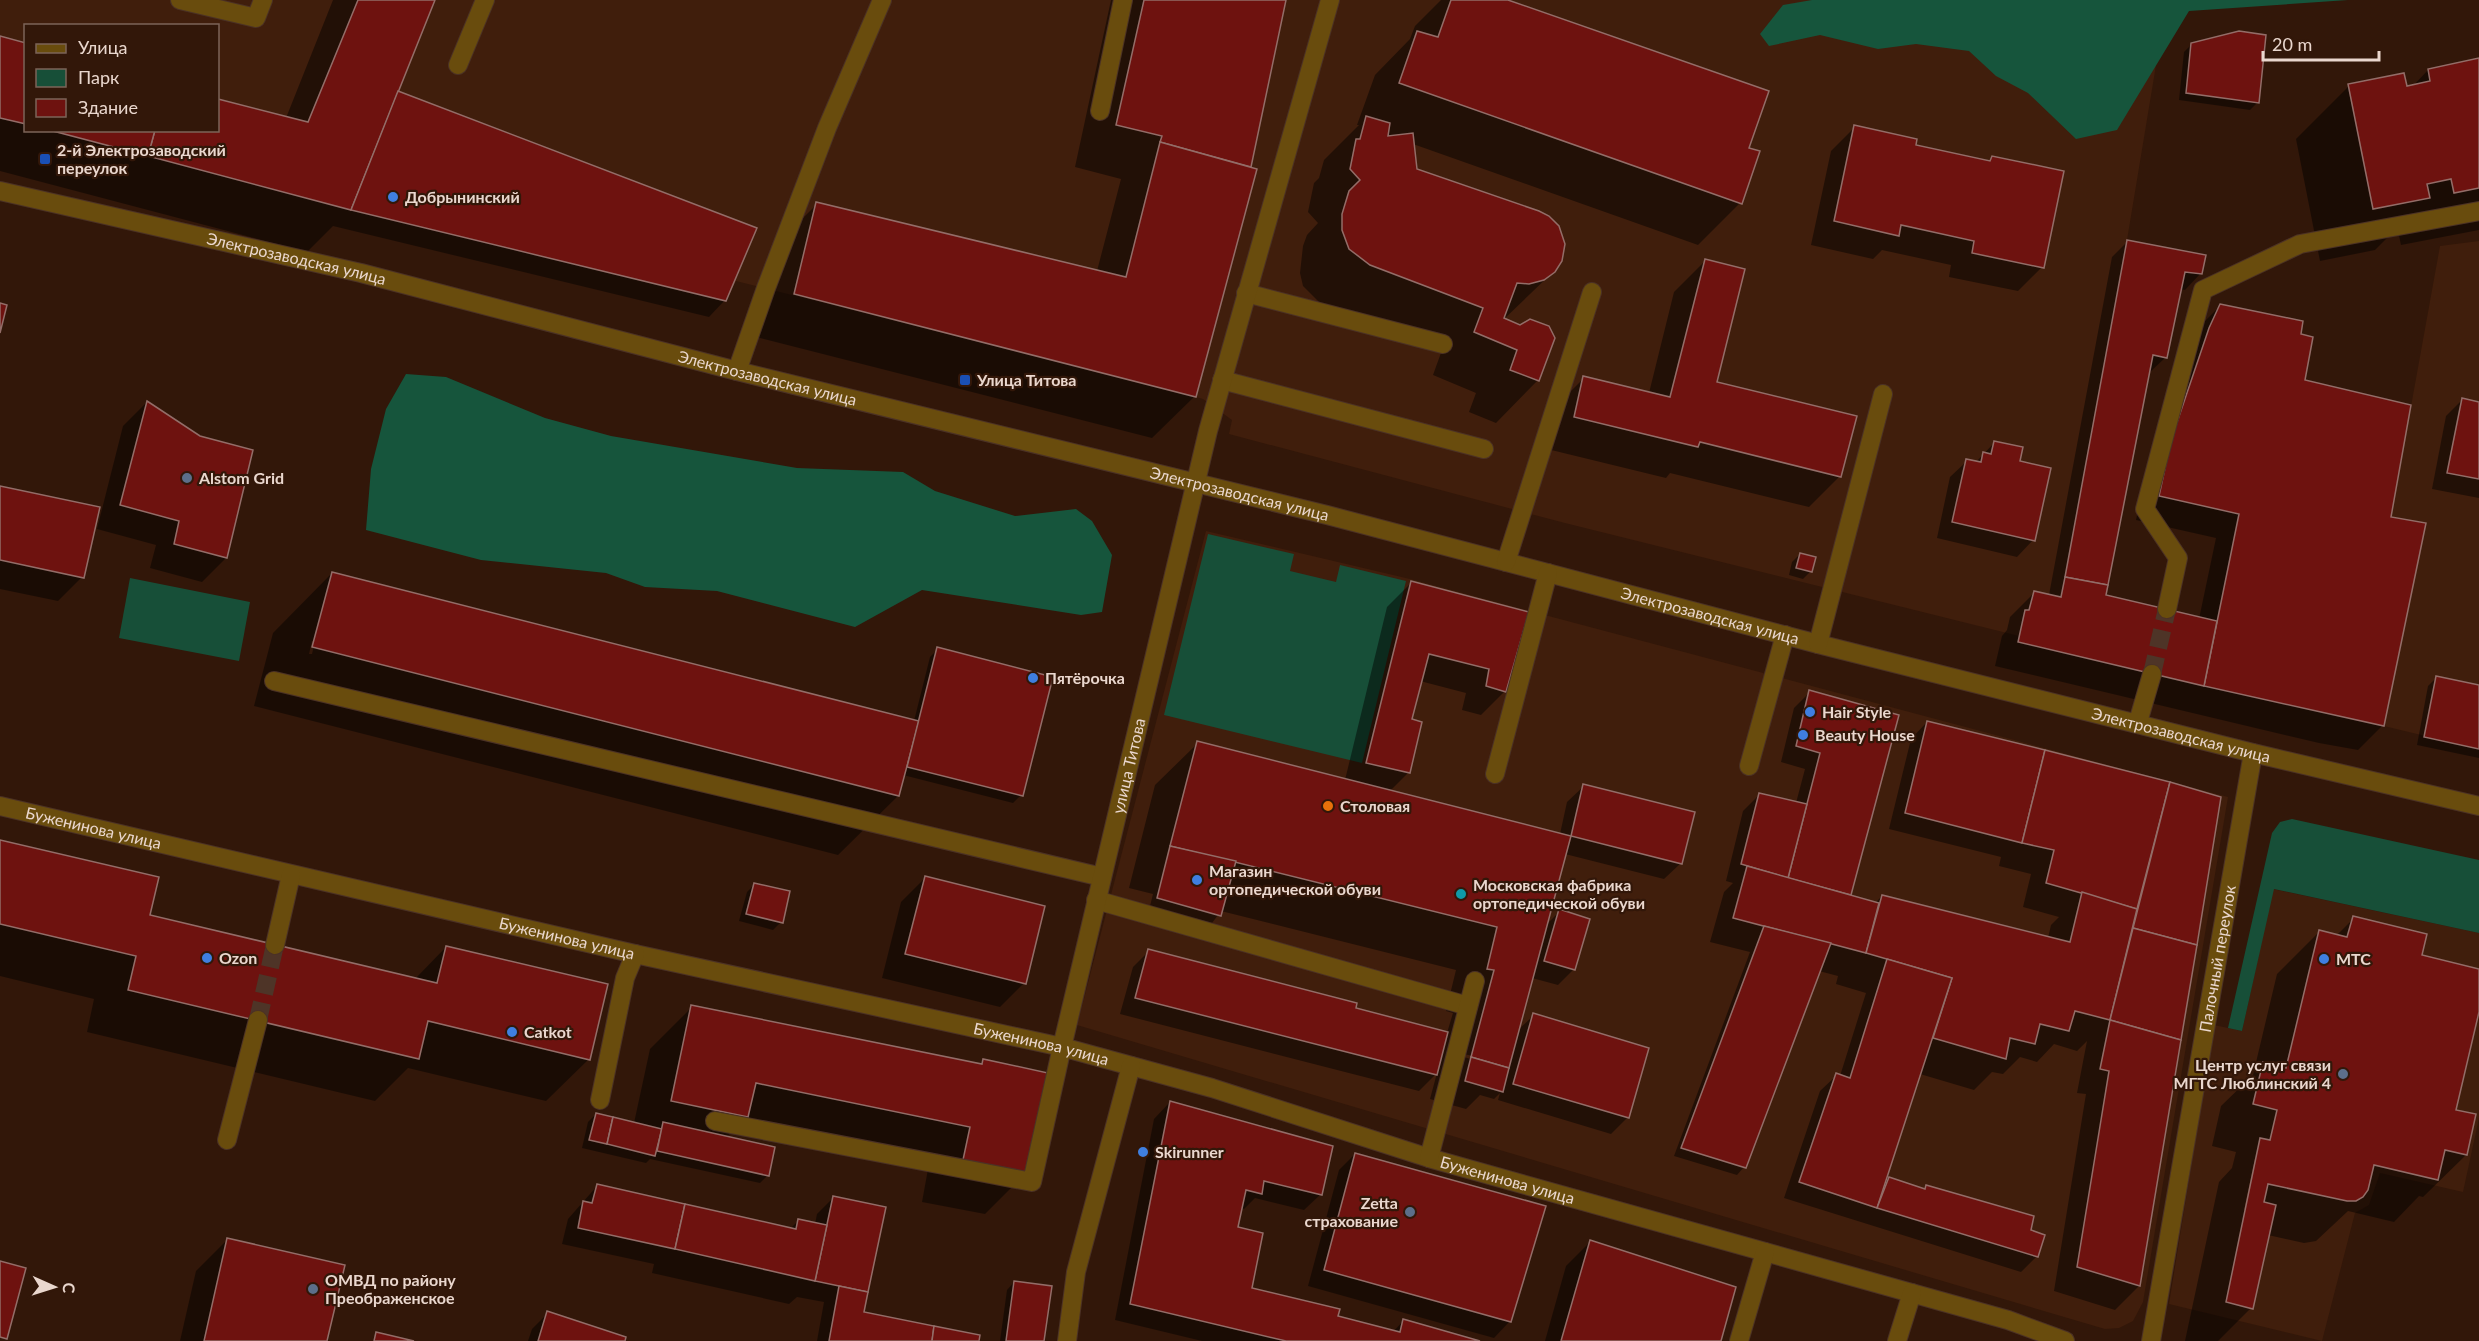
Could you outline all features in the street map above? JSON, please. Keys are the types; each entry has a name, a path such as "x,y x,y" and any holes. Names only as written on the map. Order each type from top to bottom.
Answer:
{"street":[{"path":"180,0 256,18 264,0"},
{"path":"458,65 485,0"},
{"path":"737,371 827,128 882,0"},
{"path":"1100,111 1124,0"},
{"name":"улица Титова","path":"715,1121 1032,1182 1195,483 1246,293 1330,0"},
{"name":"Электрозаводская улица","path":"0,191 315,261 737,371 1506,562 1818,644 2138,722 2253,753 2479,806"},
{"path":"2167,609 2178,558 2145,509 2203,290 2300,244 2479,211"},
{"path":"1506,562 1592,292"},
{"path":"1246,293 1443,344"},
{"path":"1222,380 1484,448"},
{"path":"1818,644 1883,394"},
{"path":"1495,774 1548,573"},
{"path":"1749,766 1785,635"},
{"path":"2138,722 2152,674"},
{"path":"274,681 1102,877"},
{"name":"Палочный переулок","path":"2151,1341 2253,753"},
{"name":"Буженинова улица","path":"0,806 635,954 1062,1047 1212,1088 1429,1158 2008,1320 2065,1341"},
{"path":"275,945 291,875"},
{"path":"1096,900 1468,1006"},
{"path":"600,1100 625,978 635,954"},
{"path":"1429,1158 1475,981"},
{"path":"226,1140 258,1020"},
{"path":"1066,1341 1076,1272 1131,1066"},
{"path":"1739,1341 1765,1252"},
{"path":"1897,1341 1912,1293"}],"shaded area":[{"path":"0,0 1854,0 2164,17 2127,240 2061,597 2034,591 2029,610 2025,610 2019,636 1565,523 1229,434 1232,420 1203,399 1196,397 736,281 726,301 351,210 53,132 219,132 219,24 24,24 24,124 0,118"},
{"path":"2479,241 2479,749 2384,726 2426,523 2391,517 2440,246"},
{"path":"1206,531 1410,579 2228,797 2143,1302 2133,1321 2119,1328 2105,1329 1077,1025"},
{"name":"Центр услуг связи МГТС Люблинский 4","path":"2273,889 2479,933 2479,1118 2463,1192 2380,1173 2369,1205 2355,1213 2322,1341 2169,1304 2214,1025 2242,1031"}],"green space":[{"path":"1812,0 2348,0 2189,11 2117,130 2076,139 2028,93 1996,76 1969,51 1916,44 1878,49 1820,35 1769,46 1760,34 1783,5"},
{"path":"406,374 446,377 545,418 611,436 797,468 903,472 935,491 1015,516 1076,509 1092,521 1112,555 1102,612 1081,615 922,590 855,627 717,591 645,587 606,573 481,560 366,530 371,469 386,409"},
{"path":"1208,534 1294,554 1290,571 1336,582 1340,565 1406,581 1362,763 1164,715"},
{"path":"130,578 250,602 239,661 119,638"},
{"path":"2292,819 2479,860 2479,933 2274,889 2242,1031 2228,1028 2272,833 2280,822"}],"building":[{"path":"358,0 435,0 351,210 148,156 154,132 219,132 219,99 308,122"},
{"path":"1144,0 1286,0 1251,167 1160,142 1162,136 1116,125"},
{"path":"1451,0 1508,0 1769,91 1749,148 1760,151 1742,204 1399,83 1417,31 1438,37"},
{"path":"2239,31 2266,35 2259,103 2186,93 2191,43"},
{"path":"0,36 24,42 24,124 0,118"},
{"path":"2479,58 2479,188 2454,193 2451,179 2427,184 2430,198 2373,209 2348,84 2404,73 2407,86 2430,81 2428,69"},
{"path":"398,91 757,228 726,301 351,210"},
{"path":"1366,116 1390,123 1388,136 1413,133 1417,169 1539,211 1549,216 1559,226 1565,244 1562,261 1555,272 1544,280 1529,284 1517,283 1504,318 1520,325 1530,319 1549,326 1555,338 1539,381 1510,370 1517,350 1474,332 1483,308 1370,265 1349,249 1342,230 1342,214 1349,191 1360,180 1350,169 1356,139 1360,139"},
{"path":"1854,125 1917,139 1916,145 1990,161 1992,156 2064,171 2044,268 1972,253 1974,241 1901,225 1899,236 1834,221"},
{"path":"57,132 154,132 148,156"},
{"path":"1160,142 1257,169 1196,397 794,294 816,202 1126,277"},
{"path":"2127,240 2206,255 2202,274 2185,272 2167,358 2153,355 2108,585 2065,577"},
{"path":"1705,259 1745,269 1717,382 1857,416 1841,477 1700,442 1698,447 1574,417 1583,376 1670,397"},
{"path":"0,303 7,305 0,333"},
{"path":"2220,304 2303,321 2301,334 2313,337 2305,380 2411,405 2391,517 2426,523 2384,726 2204,686 2239,514 2159,496 2171,440 2209,328"},
{"path":"2462,398 2479,402 2479,479 2447,473"},
{"name":"Alstom Grid","path":"147,401 200,436 253,450 227,558 174,544 179,521 120,505"},
{"path":"1994,441 2023,447 2020,461 2051,468 2035,541 1952,522 1966,459 1981,462 1983,452 1991,454"},
{"path":"0,486 100,507 84,578 0,560"},
{"path":"1800,553 1816,557 1812,572 1796,568"},
{"path":"332,572 919,721 899,796 312,647"},
{"path":"2065,577 2108,585 2106,595 2217,621 2204,686 2018,642 2025,610 2029,610 2034,591 2061,597"},
{"path":"1411,581 1529,612 1506,692 1486,686 1489,669 1429,654 1412,719 1422,722 1410,773 1366,763"},
{"path":"937,647 1053,677 1023,796 907,767"},
{"path":"2436,676 2479,685 2479,749 2424,737"},
{"path":"1809,690 1899,715 1851,895 1788,878 1820,753 1796,746"},
{"path":"1927,721 2045,750 2022,843 1905,813"},
{"name":"Московская фабрика ортопедической обуви","path":"1197,741 1571,836 1509,1068 1471,1057 1494,970 1487,969 1497,927 1170,846"},
{"path":"2045,750 2170,782 2137,909 2046,883 2054,850 2022,843"},
{"path":"2170,782 2221,797 2197,945 2133,928"},
{"path":"1583,784 1695,812 1682,864 1571,836"},
{"path":"1759,793 1807,804 1788,878 1741,864"},
{"path":"0,840 159,877 150,915 437,983 446,946 608,984 590,1060 428,1021 419,1059 128,990 136,956 0,924"},
{"name":"Магазин ортопедической обуви","path":"1170,846 1236,861 1221,916 1157,898"},
{"path":"1747,866 1879,903 1866,953 1733,918"},
{"path":"925,876 1045,906 1026,984 905,954"},
{"path":"754,883 790,891 783,923 746,914"},
{"path":"2082,892 2137,909 2110,1020 2075,1011 2069,1031 2040,1024 2035,1044 2010,1038 2006,1059 1933,1038 1952,978 1866,953 1882,895 2070,942"},
{"path":"1559,909 1590,919 1575,970 1544,961"},
{"path":"2353,916 2427,934 2422,955 2479,969 2479,1012 2456,1110 2476,1114 2467,1155 2445,1150 2438,1180 2374,1165 2368,1190 2356,1201 2268,1184 2264,1202 2276,1205 2253,1309 2226,1302 2260,1138 2270,1140 2277,1110 2253,1104 2263,1062 2286,1068 2319,930 2347,937"},
{"path":"1764,926 1831,943 1746,1168 1681,1148"},
{"path":"2133,928 2197,945 2181,1040 2110,1020"},
{"path":"1148,949 1357,1003 1356,1008 1448,1032 1437,1075 1135,998"},
{"path":"1887,959 1952,978 1877,1208 1799,1182 1836,1073 1850,1078"},
{"path":"691,1005 982,1064 983,1059 1048,1073 1029,1173 963,1160 970,1127 756,1083 748,1117 671,1101"},
{"path":"1533,1013 1649,1048 1629,1118 1513,1084"},
{"path":"2110,1020 2181,1040 2140,1286 2077,1267 2109,1071 2100,1069"},
{"path":"1471,1057 1509,1068 1503,1092 1465,1081"},
{"path":"1170,1101 1333,1146 1322,1195 1264,1181 1262,1194 1246,1190 1238,1227 1263,1233 1252,1288 1340,1309 1338,1316 1400,1332 1403,1319 1480,1341 1286,1341 1130,1304"},
{"path":"596,1113 613,1117 607,1144 589,1140"},
{"path":"613,1117 662,1129 655,1156 607,1144"},
{"path":"663,1122 775,1147 769,1176 657,1151"},
{"path":"1355,1153 1546,1206 1511,1322 1324,1270"},
{"path":"1889,1177 1925,1189 1926,1185 2034,1216 2031,1230 2045,1235 2038,1257 1877,1208"},
{"path":"597,1184 685,1204 675,1249 578,1228 583,1201 592,1203"},
{"path":"833,1196 886,1207 868,1292 815,1281"},
{"path":"685,1204 796,1229 798,1219 827,1225 815,1281 675,1249"},
{"path":"227,1238 345,1265 327,1341 204,1341"},
{"path":"1590,1240 1736,1287 1721,1341 1561,1341"},
{"path":"0,1261 26,1268 7,1339 0,1337"},
{"path":"1014,1281 1052,1286 1044,1341 1006,1341"},
{"path":"839,1286 868,1292 864,1312 934,1326 932,1341 829,1341"},
{"path":"547,1311 626,1337 625,1341 538,1341"},
{"path":"934,1326 980,1335 979,1341 932,1341"},
{"path":"376,1332 414,1341 374,1341"}],"tunnel":[{"path":"2152,674 2167,609"},
{"path":"258,1020 275,945"}],"place":[{"name":"2-й Электрозаводский переулок","path":"45,159"},
{"name":"Добрынинский","path":"393,197"},
{"name":"Улица Титова","path":"965,380"},
{"name":"Alstom Grid","path":"187,478"},
{"name":"Пятёрочка","path":"1033,678"},
{"name":"Hair Style","path":"1810,712"},
{"name":"Beauty House","path":"1803,735"},
{"name":"Столовая","path":"1328,806"},
{"name":"Магазин ортопедической обуви","path":"1197,880"},
{"name":"Московская фабрика ортопедической обуви","path":"1461,894"},
{"name":"Ozon","path":"207,958"},
{"name":"МТС","path":"2324,959"},
{"name":"Catkot","path":"512,1032"},
{"name":"Центр услуг связи МГТС Люблинский 4","path":"2343,1074"},
{"name":"Skirunner","path":"1143,1152"},
{"name":"Zetta страхование","path":"1410,1212"},
{"name":"ОМВД по району Преображенское","path":"313,1289"}]}
